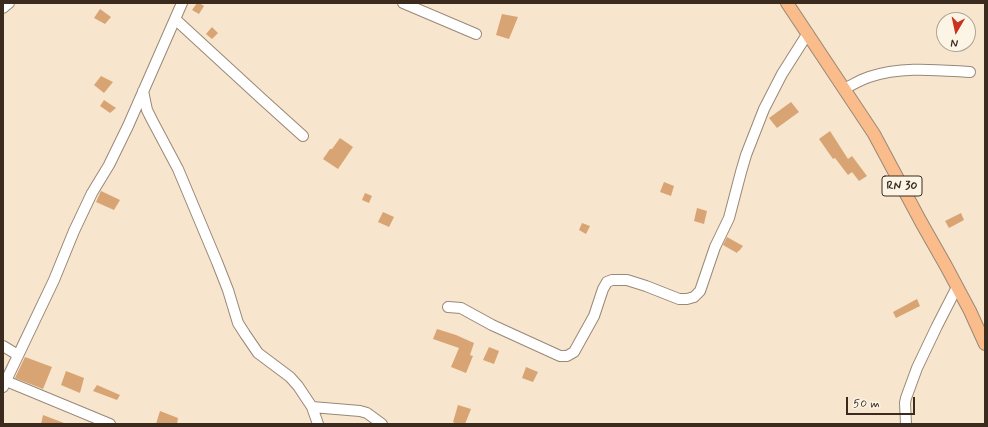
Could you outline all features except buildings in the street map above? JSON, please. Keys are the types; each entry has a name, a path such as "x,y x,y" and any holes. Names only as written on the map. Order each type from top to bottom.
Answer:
{"main road":[{"name":"RN 30","path":"788,3 874,134 957,288 985,344"}],"street":[{"path":"3,8 9,3"},
{"path":"110,424 4,384 54,280 92,193 128,126 182,3"},
{"path":"403,3 476,34"},
{"path":"175,19 303,136"},
{"path":"448,307 461,308 492,325 560,356 567,356 574,352 594,316 603,289 607,282 612,280 627,280 679,299 694,297 700,291 715,247 729,218 740,172 764,109 782,74 808,34"},
{"path":"844,89 868,77 887,72 905,70 970,72"},
{"path":"143,91 149,115 178,169 217,262 228,290 238,323 258,353 290,377 298,386 312,407 318,423"},
{"path":"906,424 905,403 917,368 957,288"},
{"path":"3,346 18,355"},
{"path":"312,407 360,411 367,413 382,424"}]}
